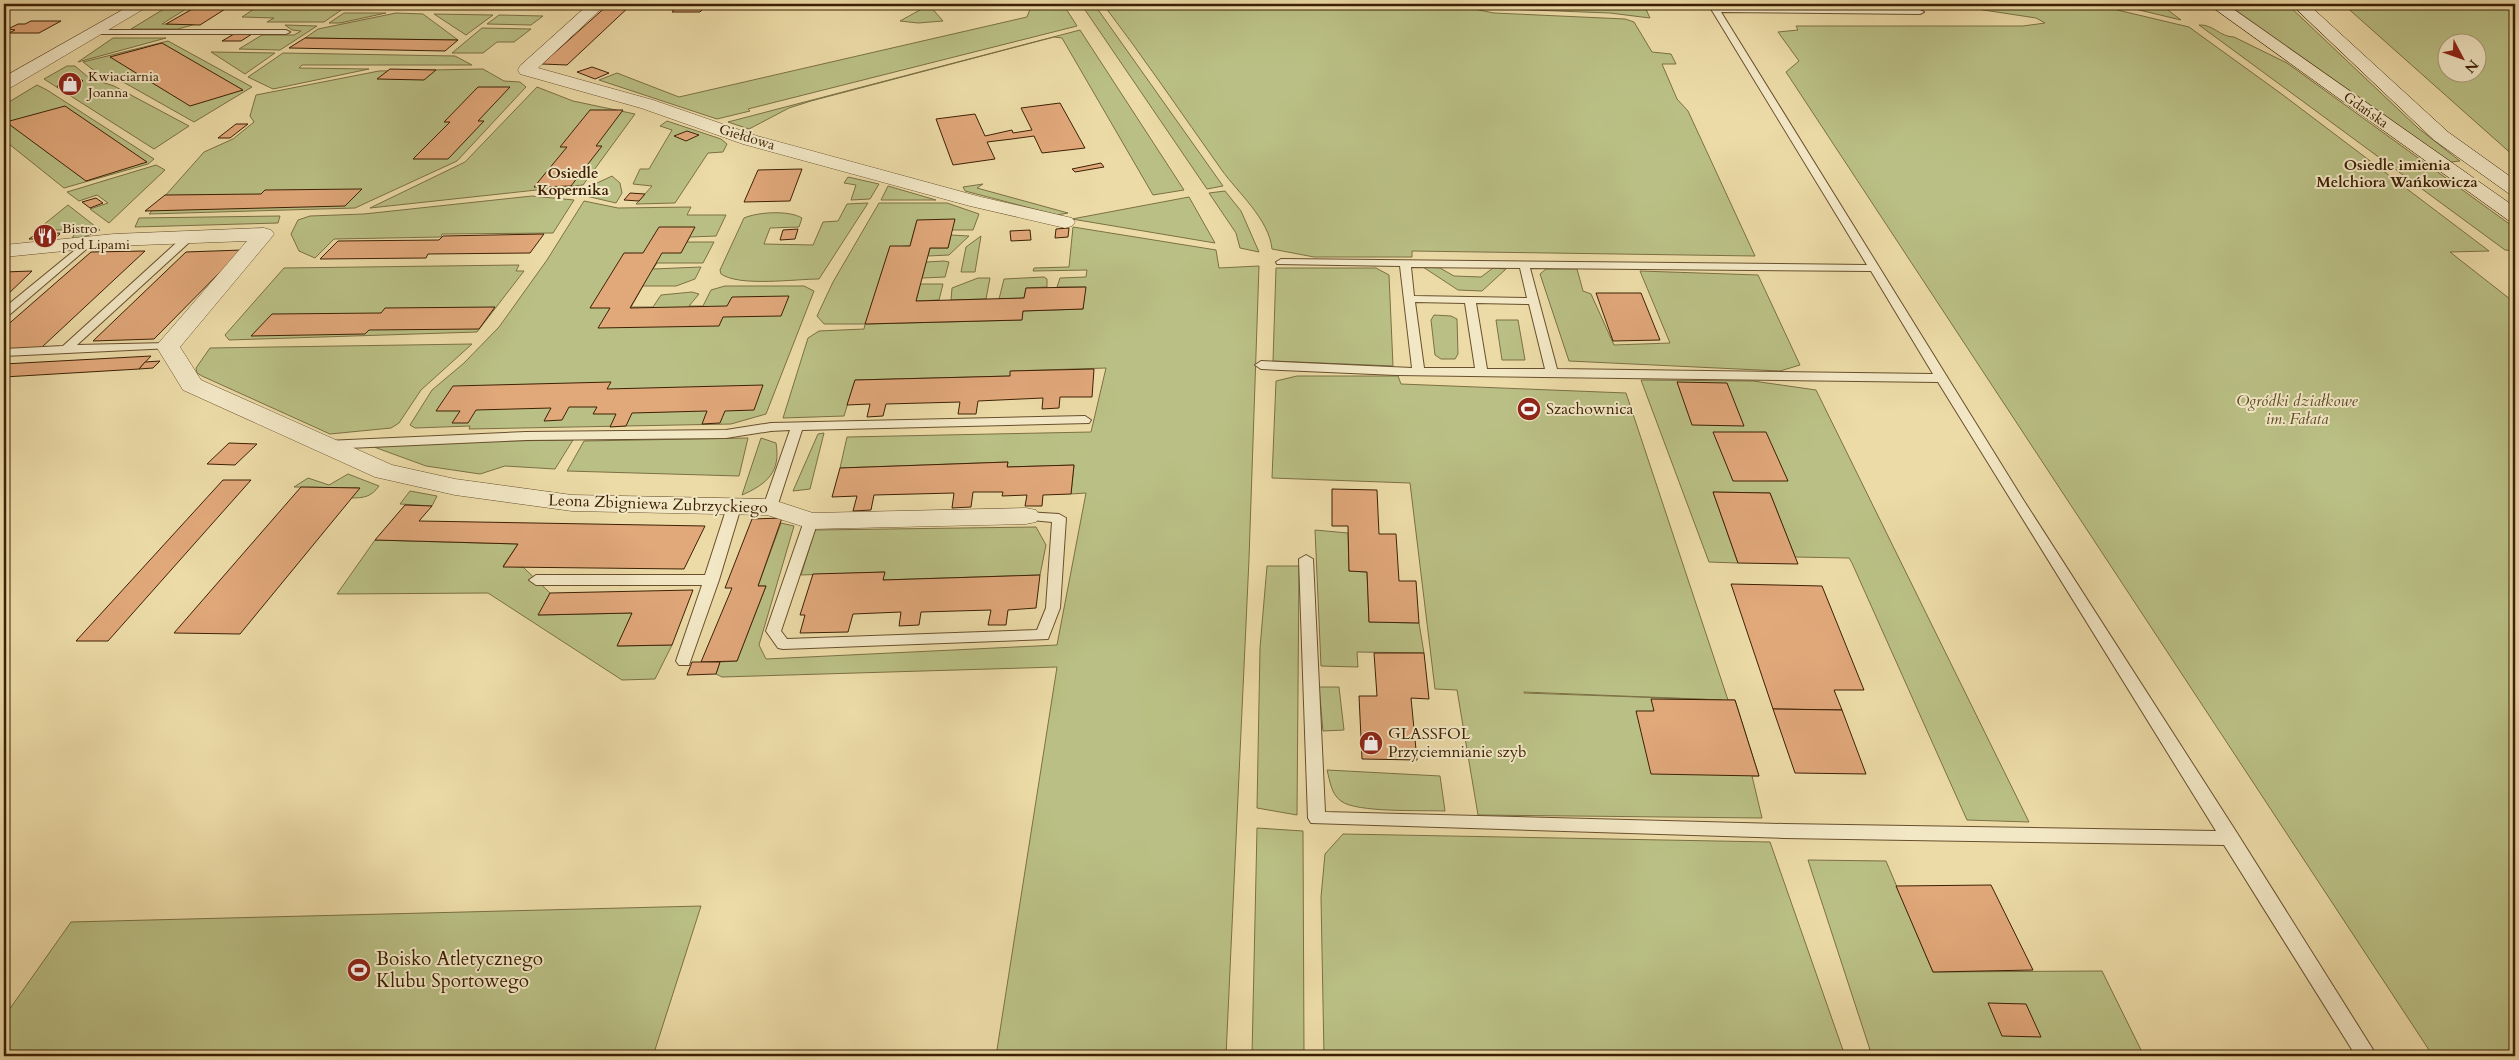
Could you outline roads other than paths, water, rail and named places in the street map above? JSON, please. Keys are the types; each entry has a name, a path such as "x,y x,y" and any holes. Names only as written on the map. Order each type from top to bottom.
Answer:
{"street":[{"path":"4,84 144,4"},
{"name":"Giełdowa","path":"598,4 526,70 647,104 750,140 977,202 1065,222"},
{"name":"Gdańska","path":"2216,4 2515,216"},
{"name":"Gdańska","path":"2299,4 2441,136 2515,189"},
{"path":"4,251 114,240 264,234 168,346"},
{"name":"Leona Zbigniewa Zubrzyckiego","path":"168,346 192,385 322,445 384,471 460,488 572,503 770,507 811,521 1026,516"}],"lane":[{"path":"1816,4 1822,12"},
{"path":"1714,7 1822,12 1920,12"},
{"path":"1714,7 1942,378 2367,1056"},
{"path":"95,32 286,32"},
{"path":"66,349 190,236"},
{"path":"4,314 86,244"},
{"path":"1281,262 1874,268"},
{"path":"1405,263 1418,371"},
{"path":"1524,264 1552,373"},
{"path":"1409,299 1534,301"},
{"path":"1470,300 1482,372"},
{"path":"4,353 168,346"},
{"path":"1261,365 1418,371 1942,378"},
{"path":"322,445 526,436 726,434 771,427 797,426 1085,420"},
{"path":"770,507 797,426"},
{"path":"684,661 712,580 734,507"},
{"path":"811,521 774,631 784,644 1043,635 1053,608 1059,518 1026,516"},
{"path":"1306,559 1317,818 1784,830 2231,838"},
{"path":"536,580 712,580"}],"place":[{"name":"Kwiaciarnia Joanna","path":"70,84"},
{"name":"Bistro pod Lipami","path":"45,236"},
{"name":"Szachownica","path":"1529,409"},
{"name":"GLASSFOL Przyciemnianie szyb","path":"1371,743"},
{"name":"Boisko Atletycznego Klubu Sportowego","path":"359,970"}],"district":[{"name":"Osiedle imienia Melchiora Wańkowicza","path":"2397,174"},
{"name":"Osiedle Kopernika","path":"573,182"}],"park label":[{"name":"Ogródki działkowe im. Fałata","path":"2297,410"}]}
